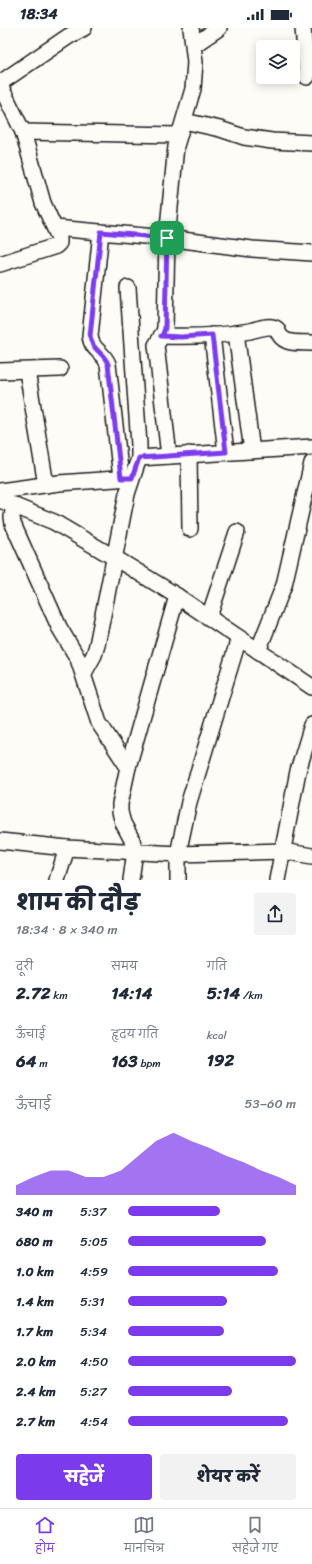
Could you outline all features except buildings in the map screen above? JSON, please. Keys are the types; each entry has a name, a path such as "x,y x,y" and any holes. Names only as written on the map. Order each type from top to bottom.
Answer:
{"street":[{"path":"0,264 56,246 59,243 59,238 43,203 23,132 0,84 69,36 84,28"},
{"path":"168,456 156,345 165,328 167,238 178,135 184,121 193,89 195,62 191,28"},
{"path":"194,45 219,28"},
{"path":"303,28 307,77"},
{"path":"184,121 220,129 244,137 272,141 312,143"},
{"path":"23,132 178,135"},
{"path":"55,228 167,238 252,249 312,253"},
{"path":"84,673 94,656 97,645 115,558 127,478 108,364 106,358 91,344 90,336 101,232"},
{"path":"127,478 139,458 140,445 128,288"},
{"path":"161,336 181,337 212,335 236,333 271,327 277,329 279,336 286,342 312,343"},
{"path":"236,333 252,450"},
{"path":"212,335 226,452"},
{"path":"0,371 60,370"},
{"path":"27,371 46,485"},
{"path":"139,458 312,447"},
{"path":"189,454 190,529"},
{"path":"258,651 284,585 312,463"},
{"path":"0,491 46,485 127,478"},
{"path":"7,503 54,522 115,558 209,617 312,688"},
{"path":"7,503 13,524 59,627 78,659 84,673 99,723 128,767"},
{"path":"209,617 237,532"},
{"path":"132,880 135,852 132,840 120,812 120,804 128,767 177,596"},
{"path":"178,880 178,854 189,802 239,638"},
{"path":"277,880 298,771 312,725"},
{"path":"0,841 67,848 135,852 178,854 283,851 312,856"},
{"path":"57,880 67,848"}],"route":[{"path":"101,232 167,238 165,328 161,336 181,337 212,335 226,452 139,458 132,478 121,478 108,364 106,358 91,344 90,336 101,232"}]}
